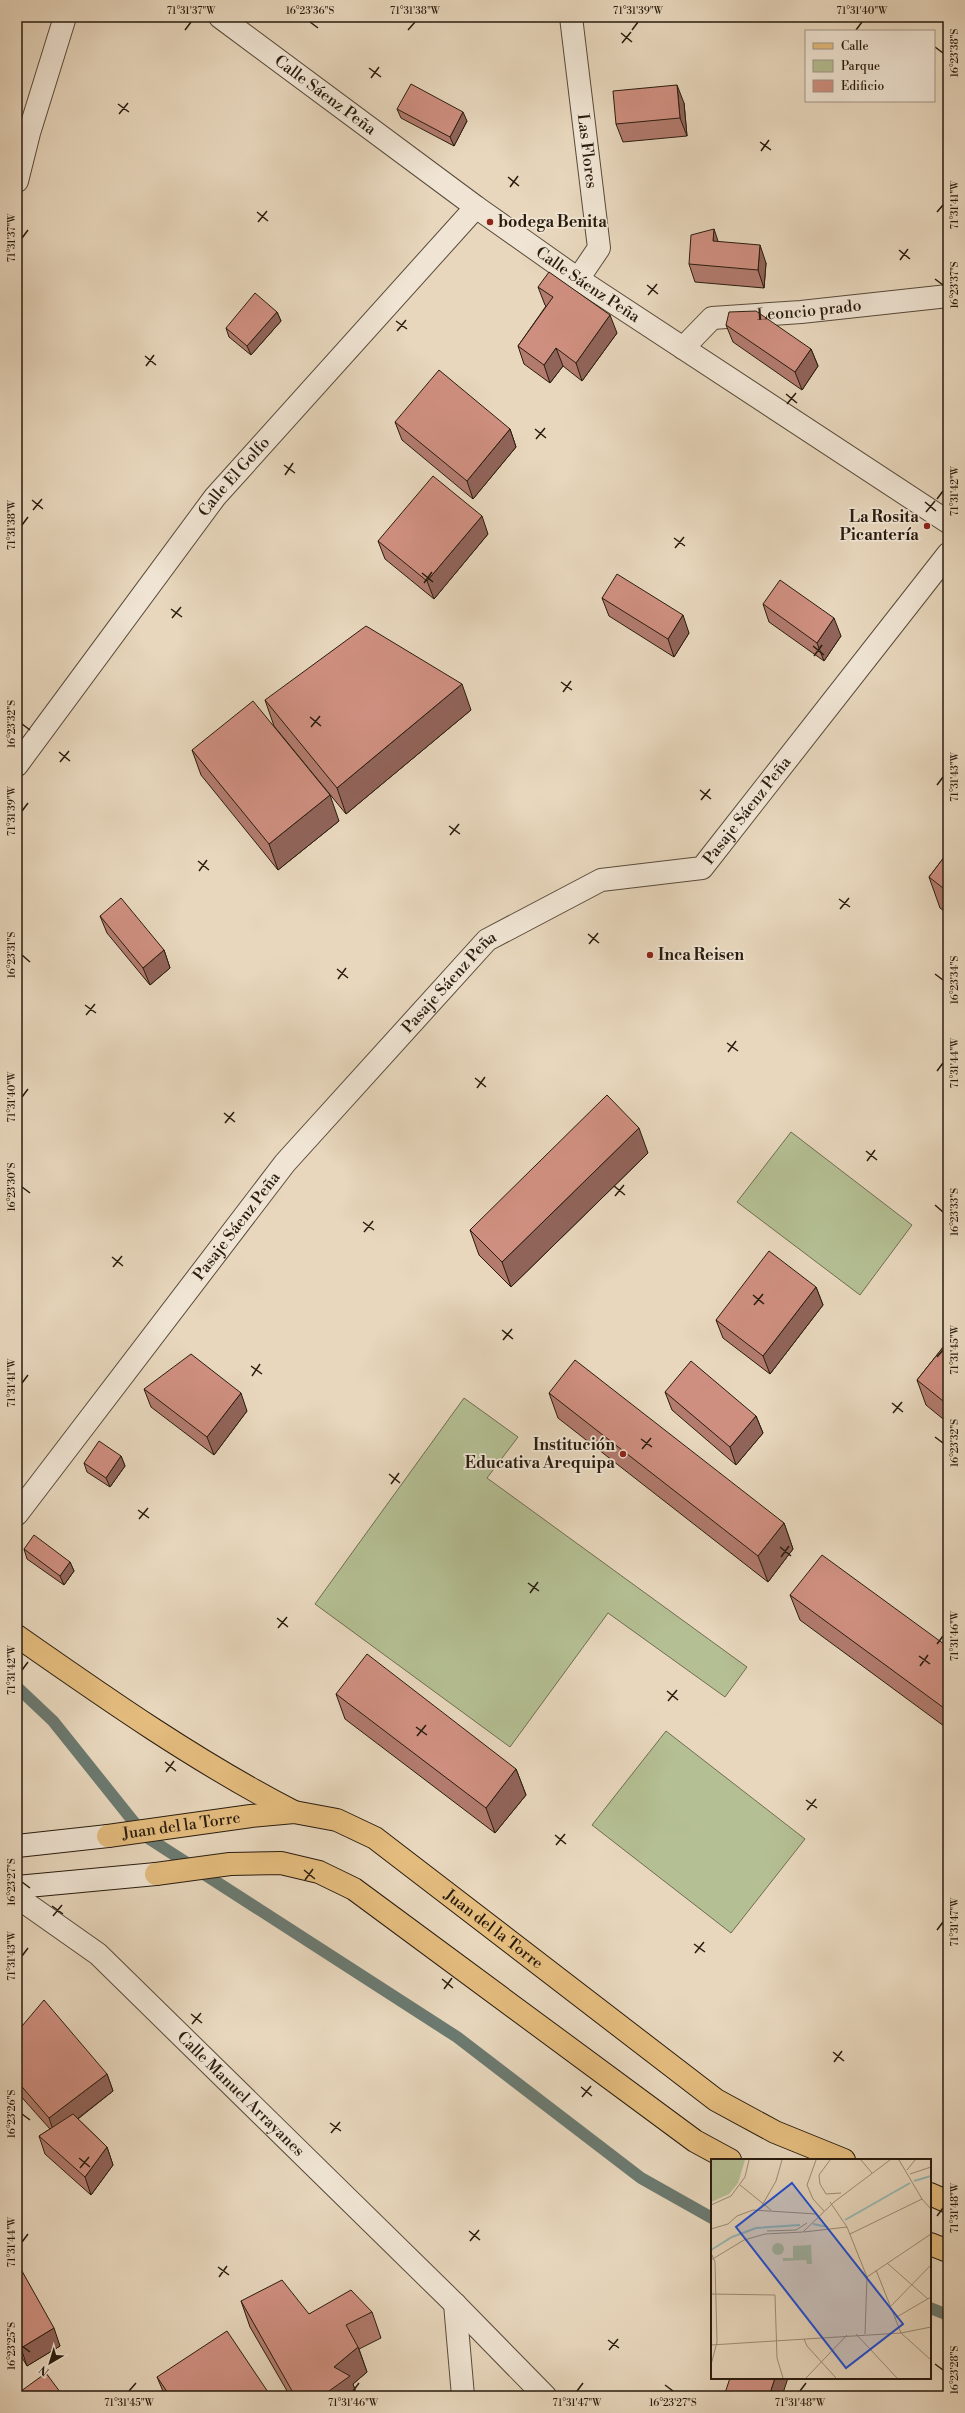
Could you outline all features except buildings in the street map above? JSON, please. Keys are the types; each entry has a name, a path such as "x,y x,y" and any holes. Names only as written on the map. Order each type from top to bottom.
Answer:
{"main road":[{"path":"17,1636 102,1696 247,1788 294,1812"},
{"name":"Juan del la Torre","path":"108,1836 188,1824 294,1812 337,1820 375,1838 716,2100 775,2132 842,2159"},
{"path":"156,1874 230,1864 281,1863 319,1872 354,1889 695,2141 728,2159"},
{"path":"931,2194 948,2202"},
{"path":"931,2244 948,2251"}],"street":[{"path":"17,181 23,132 65,17"},
{"name":"Calle Sáenz Peña","path":"220,17 476,207 578,279 948,522"},
{"name":"Las Flores","path":"571,17 599,248 578,279"},
{"name":"Calle El Golfo","path":"17,765 215,497 476,207"},
{"name":"Leoncio prado","path":"683,348 712,318 802,312 948,296"},
{"name":"Pasaje Sáenz Peña","path":"17,1514 285,1163 487,940 601,880 702,868 948,554"},
{"path":"17,1846 108,1836"},
{"path":"17,1887 156,1874"},
{"name":"Calle Manuel Arrayanes","path":"17,1897 98,1954 455,2304 545,2396"},
{"path":"455,2304 463,2396"}],"green space":[{"path":"791,1132 912,1225 860,1295 737,1202"},
{"path":"464,1398 518,1437 487,1478 747,1667 725,1697 608,1613 510,1747 315,1604"},
{"path":"666,1731 805,1839 731,1933 592,1825"}],"waterway":[{"path":"17,1687 53,1721 145,1836 457,2037 641,2178 711,2217"},
{"path":"931,2308 948,2315"}],"place":[{"name":"bodega Benita","path":"490,222"},
{"name":"La Rosita Picantería","path":"927,526"},
{"name":"Inca Reisen","path":"650,955"},
{"name":"Institución Educativa Arequipa","path":"623,1454"}]}
